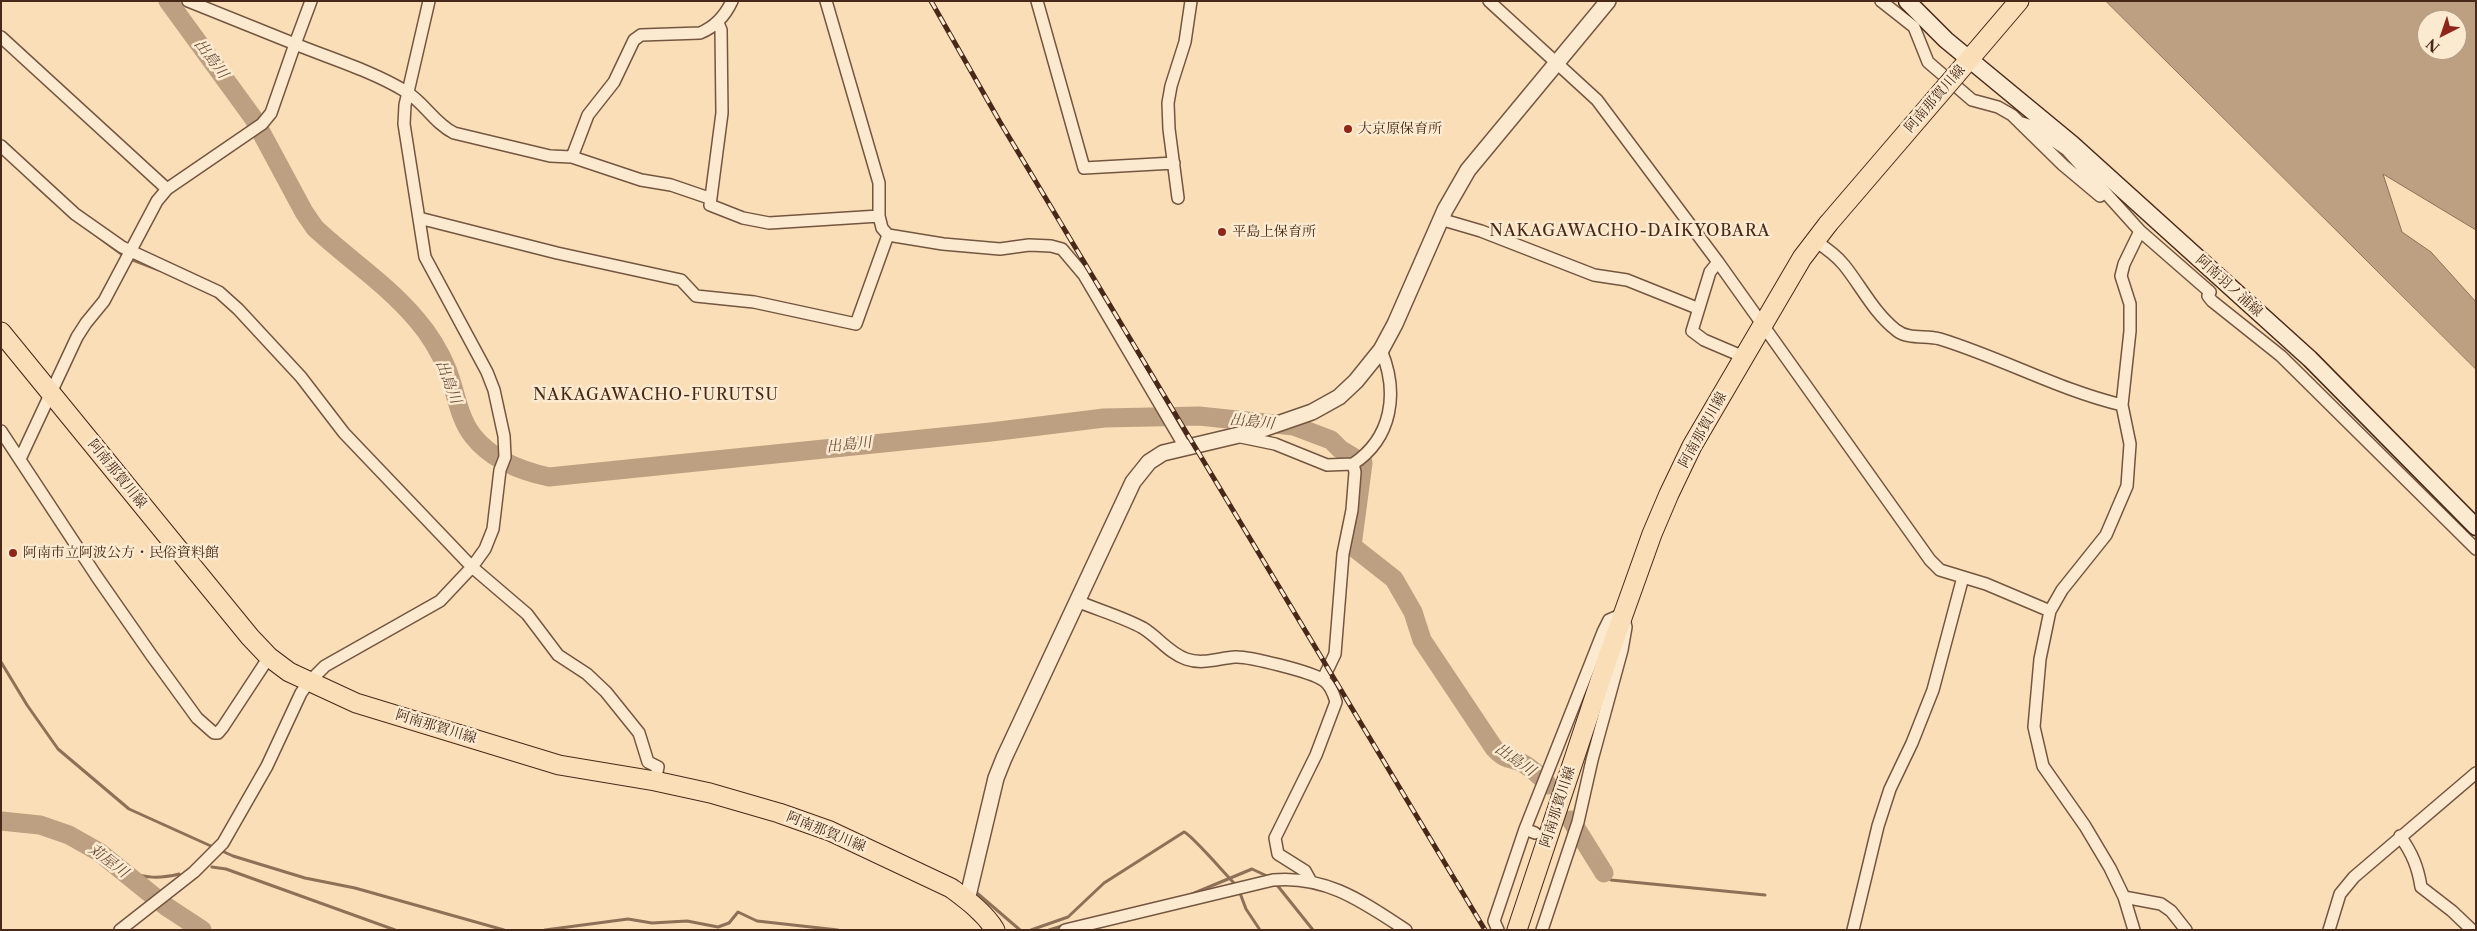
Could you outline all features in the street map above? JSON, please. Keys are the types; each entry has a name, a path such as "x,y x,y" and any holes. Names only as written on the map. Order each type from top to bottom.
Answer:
{"main road":[{"name":"阿南羽ノ浦線","path":"1907,1 1972,56 2070,147 2310,359 2476,527"},
{"name":"阿南那賀川線","path":"1518,927 1623,614 1652,534 1692,446 1802,258 1828,224 2019,1"},
{"name":"阿南那賀川線","path":"1,332 250,637 269,657 309,682 356,703 559,765 656,776 753,805 830,831 952,888 990,922 995,930"}],"street":[{"path":"188,1 390,82 408,92 442,127 454,133 550,156 572,157 641,180 672,185 709,198"},
{"path":"20,459 77,337 104,301 147,216 167,189 258,126 271,113 311,1"},
{"path":"120,930 194,872 223,843 267,766 300,693 309,682 325,666 440,601 470,569 485,549 493,529 503,461 504,436 494,390 487,372 425,257 404,124 408,92 429,1"},
{"path":"572,157 588,115 614,82 634,40 641,35 700,33 718,23 732,1"},
{"path":"826,1 879,183 879,216 882,228 888,235 943,244 1000,250 1030,245 1051,246 1062,249 1084,275 1185,447"},
{"path":"1037,1 1084,168 1174,163"},
{"path":"1178,198 1168,103 1171,86 1185,42 1191,1"},
{"path":"1489,1 1597,100 1718,262 1930,560 1940,570 2010,593 2050,611"},
{"path":"967,900 996,778 1132,482 1150,462 1163,453 1260,430 1312,412 1340,397 1382,350 1440,219 1468,170 1608,1"},
{"path":"1882,1 1914,27 1928,62 1972,100 1998,107 2018,122 2063,165 2129,220 2210,292 2208,296 2212,301 2281,356 2476,550"},
{"path":"718,23 721,30 722,113 709,198 710,205 743,218 769,223 879,216"},
{"path":"3,41 167,189"},
{"path":"2018,122 2032,126 2070,147 2129,220"},
{"path":"1,146 76,214 128,256 218,292 238,309 301,377 344,433 470,569 527,614 558,655 587,674 606,692 639,733 648,762 658,767 656,776"},
{"path":"418,218 557,253 681,280 696,296 754,302 856,324 888,235"},
{"path":"1440,219 1481,231 1594,275 1628,280 1697,308"},
{"path":"2134,930 2124,897 2085,826 2043,766 2036,743 2034,727 2040,659 2050,611 2062,590 2106,535 2127,486 2130,444 2123,419 2122,405 2130,331 2130,304 2121,276 2124,264 2140,231"},
{"path":"1815,241 1844,264 1884,320 1898,332 1916,337 1938,339 2004,362 2088,396 2122,405"},
{"path":"1718,262 1710,272 1697,308 1692,331 1704,340 1744,357"},
{"path":"1235,436 1275,444 1327,465 1353,464 1378,442 1386,423 1391,385 1388,367 1382,350"},
{"path":"1,431 152,656 197,718 214,733 218,733 223,727 269,657"},
{"path":"1323,679 1335,654 1343,554 1352,510 1355,472 1353,464"},
{"path":"1853,930 1878,826 1890,789 1912,743 1932,690 1964,577"},
{"path":"1077,601 1144,629 1169,651 1187,660 1203,662 1236,656 1323,679 1334,694 1336,702 1316,755 1275,838 1278,854 1305,871 1310,880"},
{"path":"1498,930 1494,921 1530,831 1544,782 1603,632 1609,620 1623,614 1626,627 1622,650 1576,827 1564,845 1542,930"},
{"path":"2329,930 2340,894 2354,877 2476,773"},
{"path":"2400,836 2411,851 2418,867 2421,887 2452,911 2472,930"},
{"path":"1065,930 1273,880 1294,878 1310,880 1348,894 1406,930"},
{"path":"2124,897 2161,904 2171,911 2186,930"}],"shaded area":[{"path":"2106,1 2476,1 2476,230 2383,174 2402,232 2431,252 2476,302 2476,369"}],"waterway":[{"name":"出島川","path":"168,1 254,119 304,212 315,228 406,307 426,331 447,369 468,429 480,444 507,463 549,477 991,432 1104,418 1199,416 1294,426 1331,440 1340,449 1363,463 1352,546 1394,579 1413,612 1422,640 1494,748 1506,758 1528,766 1548,785"},
{"path":"34,184 53,201"},
{"path":"89,230 124,256"},
{"path":"130,259 159,270"},
{"path":"1,662 27,705 58,749 129,809 233,856 305,878 355,888 504,930"},
{"name":"出島川","path":"1571,820 1604,873"},
{"name":"苅屋川","path":"1,821 40,825 69,835 99,852 167,907 202,930"},
{"path":"1031,930 1068,917 1104,883 1184,832 1201,847 1235,884"},
{"path":"212,867 226,869 395,930"},
{"path":"1192,894 1252,869 1267,876"},
{"path":"126,872 152,877 179,874"},
{"path":"1604,873 1611,880 1765,895"},
{"path":"1277,885 1313,930"},
{"path":"977,893 1020,930"},
{"path":"1240,893 1246,909 1260,930"},
{"path":"545,930 628,919 652,923 687,921 718,927 729,923 738,912 757,921 838,930"},
{"path":"1049,930 1065,925"}],"railway":[{"path":"931,1 1000,122 1485,930"}],"place":[{"name":"大京原保育所","path":"1348,129"},
{"name":"平島上保育所","path":"1222,232"},
{"name":"阿南市立阿波公方・民俗資料館","path":"13,553"}],"district":[{"name":"NAKAGAWACHO-DAIKYOBARA","path":"1630,231"},
{"name":"NAKAGAWACHO-FURUTSU","path":"656,395"}]}
